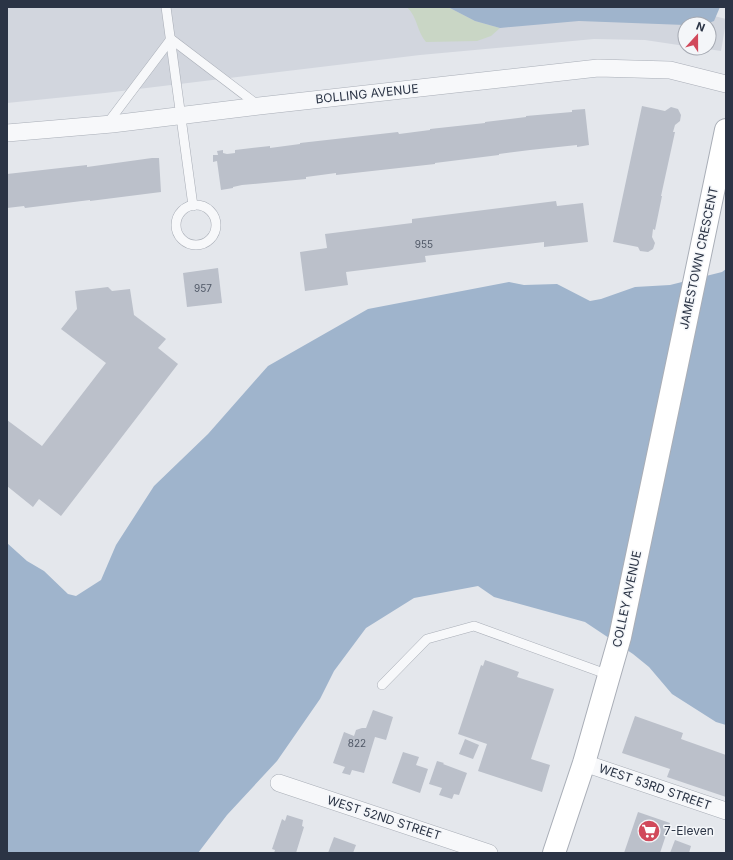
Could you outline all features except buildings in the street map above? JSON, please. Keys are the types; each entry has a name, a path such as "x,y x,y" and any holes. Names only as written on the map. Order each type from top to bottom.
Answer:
{"main road":[{"name":"JAMESTOWN CRESCENT","path":"682,339 726,130"},
{"name":"COLLEY AVENUE","path":"554,853 584,763 620,637 682,339"}],"street":[{"name":"BOLLING AVENUE","path":"7,134 106,125 259,106 598,68 670,70 726,84"},
{"name":"WEST 53RD STREET","path":"584,763 726,811"},
{"name":"WEST 52ND STREET","path":"279,783 489,853"}],"lane":[{"path":"166,7 182,116 193,206"},
{"path":"171,39 259,106"},
{"path":"106,125 171,39"},
{"path":"193,206 200,206 206,209 215,219 216,226 214,233 205,243 199,245 192,245 185,242 180,238 177,232 177,218 186,208 193,206"},
{"path":"382,685 427,639 474,626 609,675"}],"shaded area":[{"path":"7,7 679,7 714,16 677,16 677,45 645,40 594,39 420,55 105,93 7,103"},
{"path":"717,17 726,19 721,51 717,50"}],"green space":[{"path":"407,7 448,7 475,21 500,28 491,36 477,41 426,42 411,11"}],"water":[{"path":"448,7 720,7 716,16 677,16 677,25 579,21 500,28 475,21"},
{"path":"726,269 726,725 716,722 672,694 649,667 633,654 585,622 494,597 478,586 414,598 366,628 334,671 320,699 277,761 227,815 198,853 7,853 7,543 27,561 44,571 68,594 76,596 101,580 116,545 154,486 208,434 268,366 368,309 509,282 524,285 557,284 590,301 601,299 635,287 670,285 722,272"}],"place":[{"name":"7-Eleven","path":"649,831"}]}
